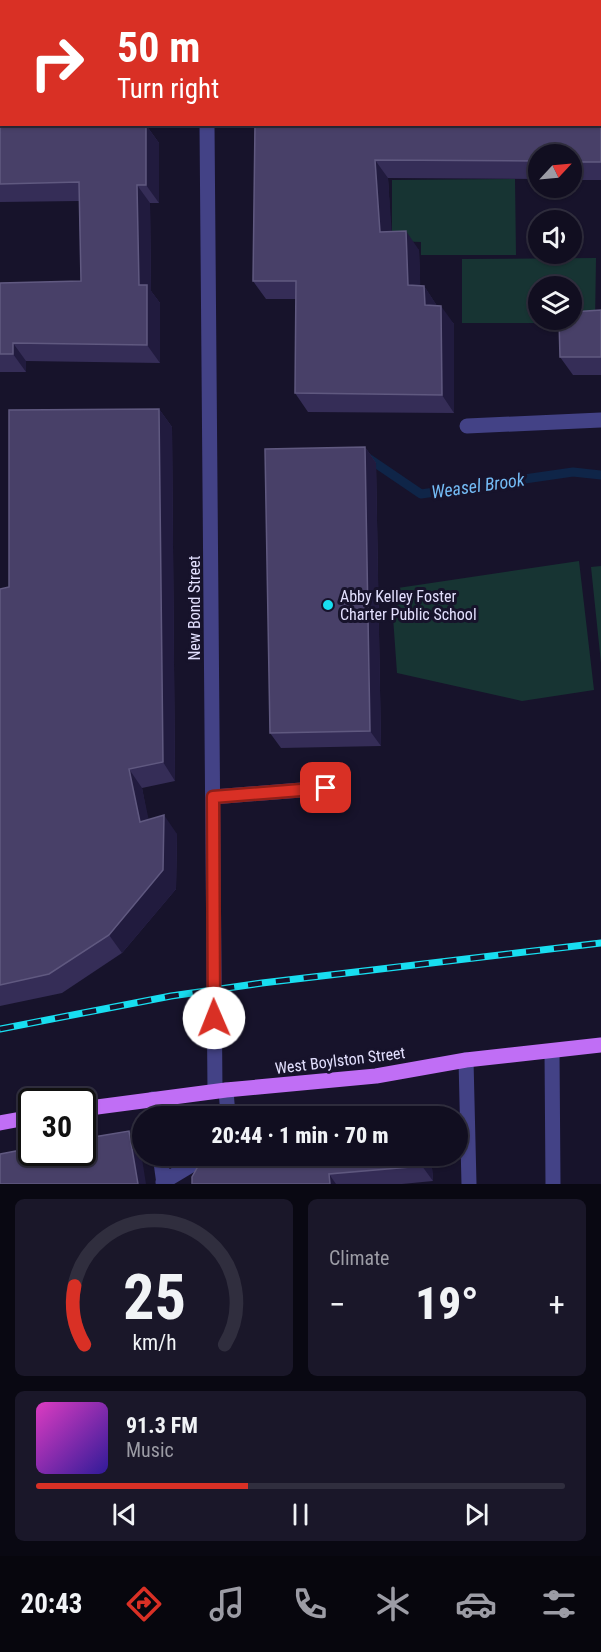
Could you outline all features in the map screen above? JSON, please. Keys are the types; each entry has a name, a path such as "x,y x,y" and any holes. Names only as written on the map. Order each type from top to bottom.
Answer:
{"main road":[{"name":"West Boylston Street","path":"96,1107 221,1090 376,1076 466,1060 601,1045"},
{"path":"0,1123 18,1120"}],"street":[{"name":"New Bond Street","path":"207,126 213,797 221,1090 225,1106"},
{"path":"467,426 601,420"},
{"path":"213,797 326,788"},
{"path":"552,1051 553,1184"},
{"path":"466,1060 469,1184"},
{"path":"153,1099 154,1106"},
{"path":"162,1166 164,1183 191,1166"}],"green space":[{"path":"515,179 516,255 421,255 421,242 392,241 392,180"},
{"path":"582,258 596,258 595,323 582,323 582,276 528,276 528,323 462,323 462,259 528,259 528,264 582,264"},
{"path":"579,561 594,690 522,701 397,673 391,589"},
{"path":"601,566 601,663 591,567"}],"building":[{"path":"146,126 146,185 137,185 139,285 147,285 147,345 13,343 13,354 0,354 0,283 81,281 79,182 0,184 0,127"},
{"path":"255,126 601,126 601,162 582,162 582,144 528,144 528,161 375,160 380,232 406,231 408,285 424,286 425,305 441,306 442,395 295,393 296,281 253,281"},
{"path":"601,310 601,357 560,357 559,330 582,330 582,311"},
{"path":"159,409 163,762 129,769 140,822 164,815 163,870 109,935 49,974 0,985 0,589 9,587 9,410"},
{"name":"Abby Kelley Foster Charter Public School","path":"365,447 370,731 270,733 265,449"},
{"path":"129,1131 132,1166 135,1166 138,1184 0,1184 0,1154 18,1151 18,1166 96,1166 96,1137"},
{"path":"198,1166 422,1166 329,1174 330,1184 192,1184 192,1177"}],"waterway":[{"name":"Weasel Brook","path":"368,458 421,494 573,472 601,475"}],"railway":[{"path":"0,1029 171,996 601,943"}],"place":[{"name":"Abby Kelley Foster Charter Public School","path":"328,605"}],"route":[{"path":"214,1018 213,797 326,788"}]}
